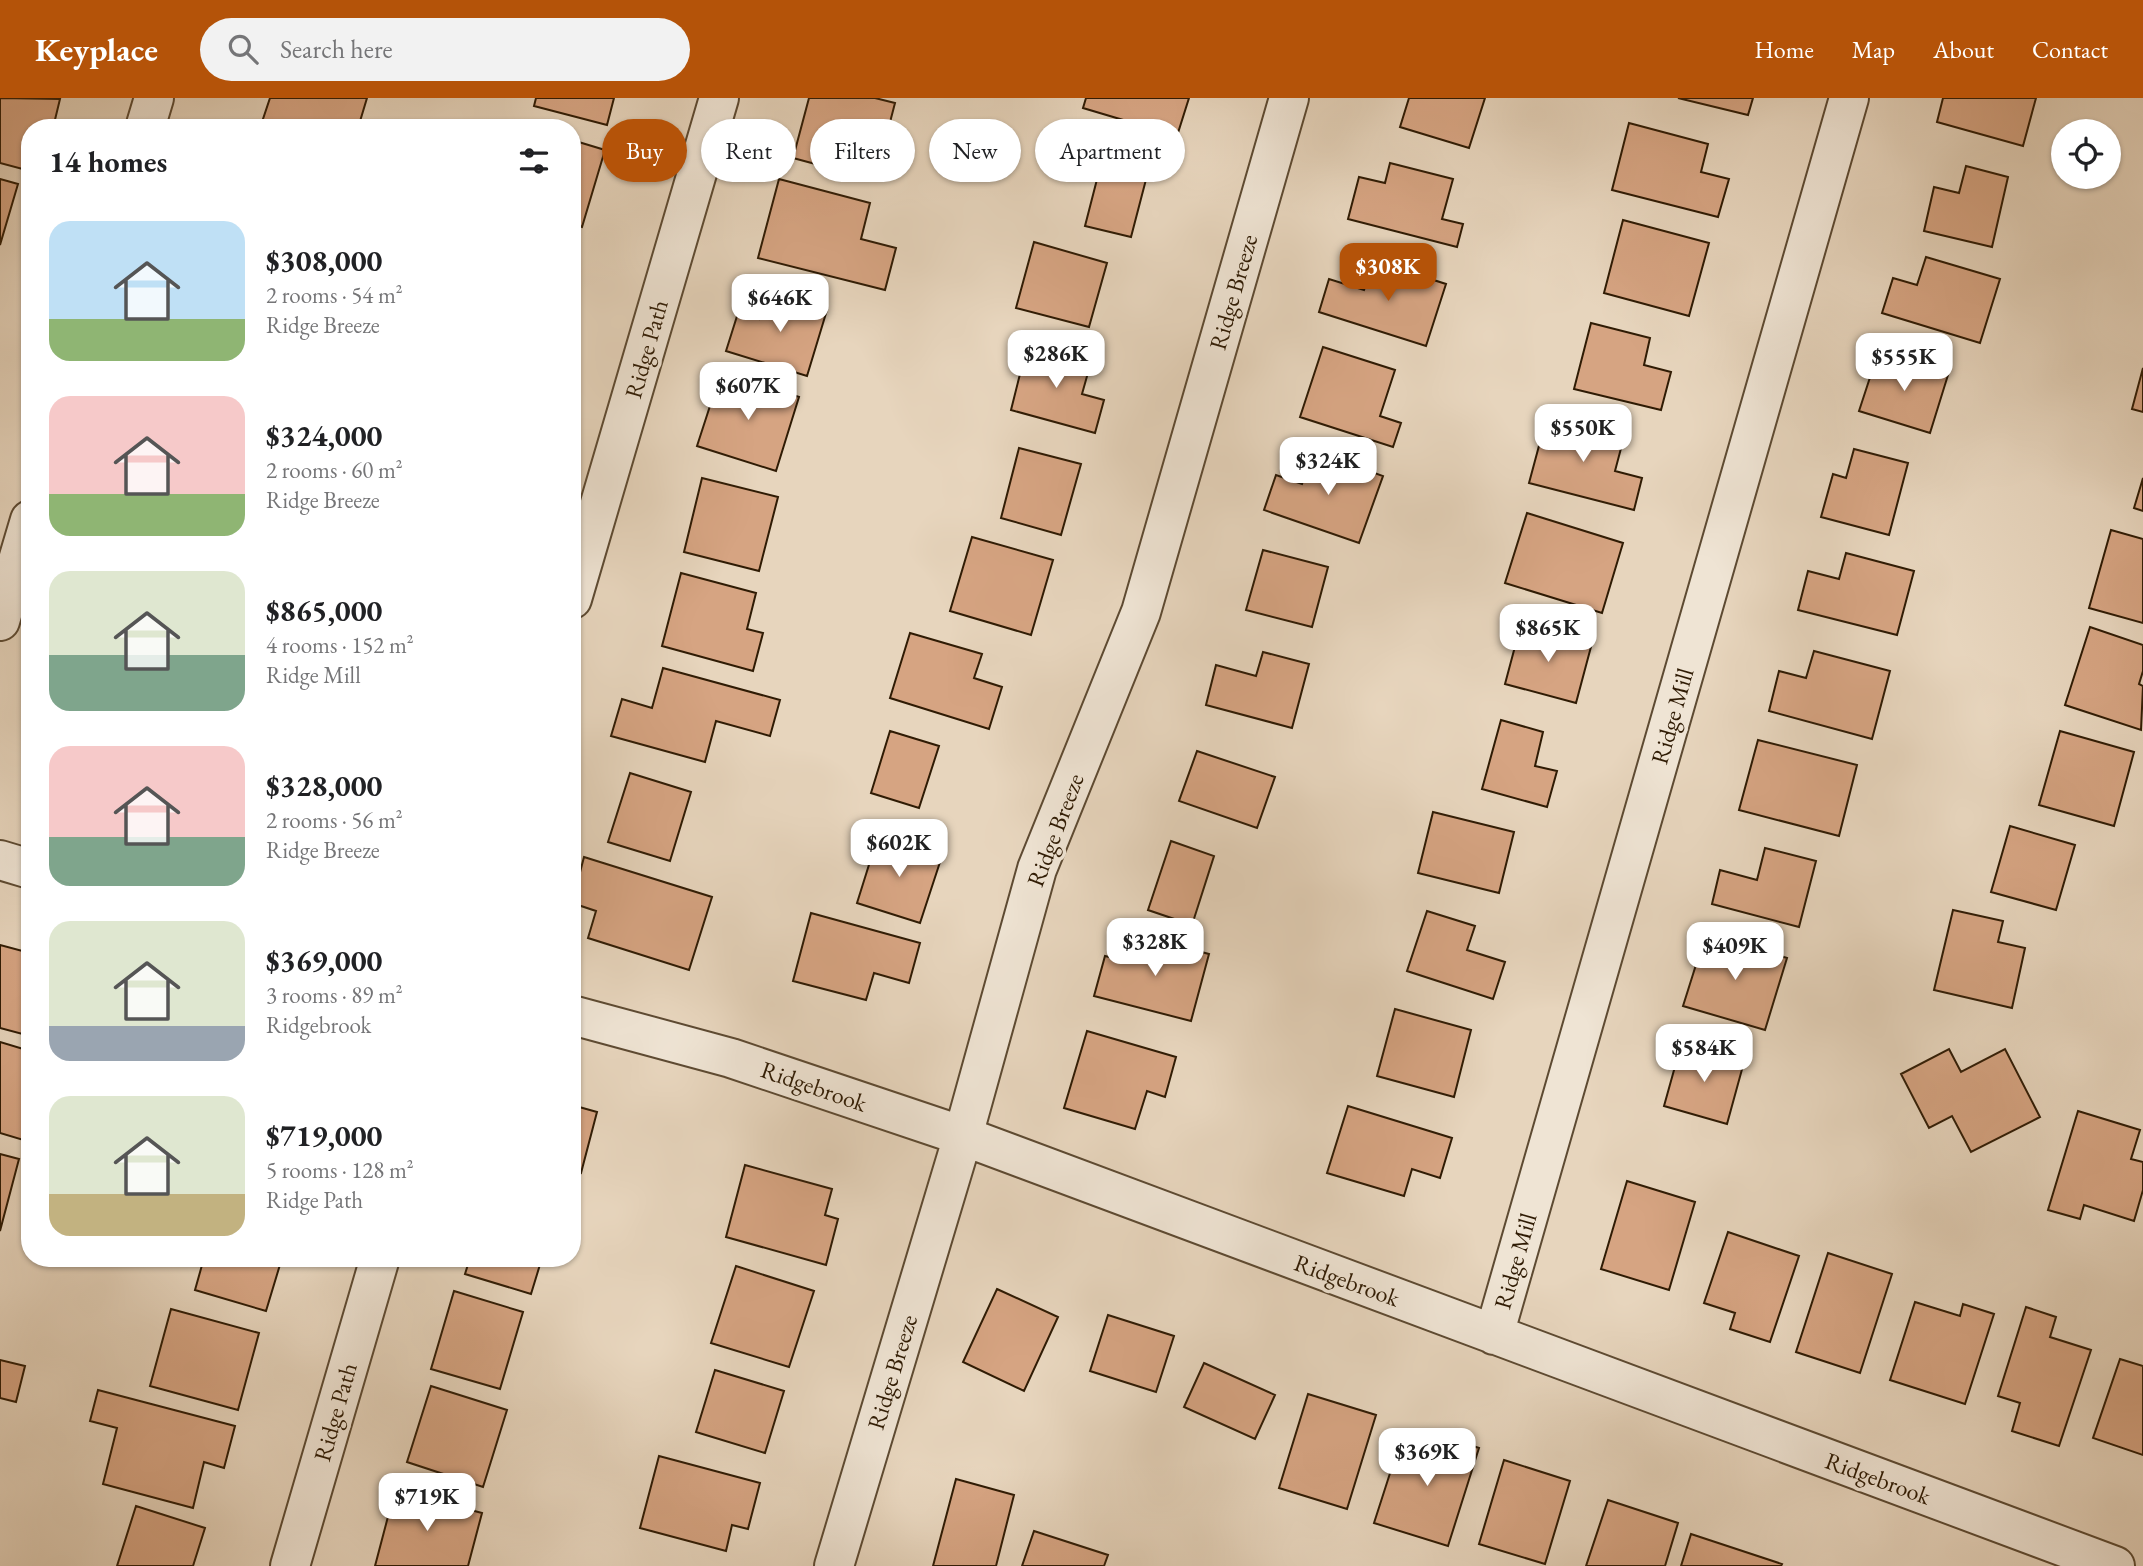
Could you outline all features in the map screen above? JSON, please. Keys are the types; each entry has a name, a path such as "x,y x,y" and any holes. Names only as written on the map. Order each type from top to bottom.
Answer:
{"street":[{"path":"148,119 154,98"},
{"name":"Ridge Path","path":"581,568 719,98"},
{"name":"Ridge Breeze","path":"834,1566 963,1136 1037,869 1142,612 1289,98"},
{"name":"Ridge Mill","path":"1494,1335 1849,98"},
{"path":"0,621 21,550"},
{"path":"0,860 21,866"},
{"name":"Ridgebrook","path":"581,1017 731,1058 963,1136 2115,1566"},
{"name":"Ridge Path","path":"290,1566 377,1267"}],"building":[{"path":"0,98 60,99 55,119 21,119 21,169 0,163"},
{"path":"270,98 367,98 361,119 263,119"},
{"path":"536,98 614,98 609,119 602,119 602,124 534,106"},
{"path":"809,98 875,98 895,103 891,119 810,119 810,163 796,159 796,147"},
{"path":"1086,98 1189,98 1182,119 1120,119 1083,108"},
{"path":"1409,98 1485,98 1469,148 1400,127"},
{"path":"1678,98 1753,98 1748,115"},
{"path":"1943,98 2036,98 2023,146 1937,122"},
{"path":"1629,123 1708,144 1701,172 1729,179 1718,217 1612,190"},
{"path":"581,143 602,149 602,160 581,227"},
{"path":"1390,163 1453,179 1442,219 1463,224 1457,247 1348,219 1359,177 1385,183"},
{"path":"1966,166 2008,177 1992,247 1924,231 1934,187 1959,193"},
{"path":"0,179 18,184 0,245"},
{"path":"778,182 790,182 870,203 861,239 896,248 885,290 758,258"},
{"path":"1096,182 1145,182 1131,237 1085,226"},
{"path":"1623,220 1709,243 1689,316 1604,293"},
{"path":"1034,242 1107,263 1089,327 1016,308"},
{"path":"1926,257 2000,279 1980,343 1882,313 1893,278 1917,285"},
{"path":"1374,261 1446,284 1426,346 1319,312 1329,279 1364,290"},
{"path":"768,291 827,310 807,376 726,351 738,313 759,319"},
{"path":"1591,323 1650,338 1644,365 1671,372 1661,410 1574,389"},
{"path":"1027,346 1091,362 1082,394 1104,400 1095,433 1011,410"},
{"path":"1323,347 1395,370 1380,416 1401,423 1393,447 1300,417"},
{"path":"1878,353 1948,375 1930,433 1859,411"},
{"path":"2143,368 2143,412 2132,409"},
{"path":"721,372 799,397 776,471 697,446"},
{"path":"1547,416 1624,437 1615,471 1642,478 1634,510 1529,483"},
{"path":"1019,448 1081,464 1061,535 1001,518"},
{"path":"1854,449 1908,463 1889,535 1821,517 1833,474 1846,478"},
{"path":"1313,451 1383,476 1359,543 1264,510 1276,475 1302,484"},
{"path":"702,478 778,497 759,571 684,552"},
{"path":"2143,478 2143,511 2134,508"},
{"path":"1527,513 1623,543 1602,613 1505,583"},
{"path":"2111,530 2143,539 2143,623 2089,608"},
{"path":"972,537 1053,560 1031,635 950,611"},
{"path":"1263,550 1328,567 1312,627 1246,610"},
{"path":"1846,553 1914,571 1897,635 1798,610 1808,571 1839,579"},
{"path":"681,573 756,593 747,629 763,633 753,671 662,646"},
{"path":"1521,624 1592,643 1576,703 1505,684"},
{"path":"2090,627 2143,645 2143,671 2139,684 2143,686 2141,730 2065,705"},
{"path":"910,633 982,654 974,678 1002,687 989,729 890,698"},
{"path":"1814,651 1890,671 1872,739 1769,711 1779,671 1806,678"},
{"path":"1263,652 1309,664 1292,728 1206,705 1216,665 1256,676"},
{"path":"663,668 780,700 770,736 716,721 705,762 611,736 622,699 652,708"},
{"path":"1501,720 1543,732 1535,766 1557,771 1547,807 1482,789"},
{"path":"890,731 939,746 919,808 871,793"},
{"path":"2060,731 2134,752 2114,826 2039,805"},
{"path":"1758,740 1857,765 1839,836 1739,810"},
{"path":"1197,751 1275,777 1257,828 1179,801"},
{"path":"630,773 691,792 670,861 608,842"},
{"path":"1433,812 1514,832 1499,893 1418,873"},
{"path":"2010,826 2075,845 2056,910 1991,892"},
{"path":"878,836 942,856 920,923 857,903"},
{"path":"1171,841 1214,856 1192,925 1148,910"},
{"path":"1765,848 1816,861 1799,927 1712,904 1720,870 1757,880"},
{"path":"584,857 712,897 689,970 588,938 596,911 581,906 581,868"},
{"path":"1953,910 2003,921 1998,942 2025,948 2012,1008 1934,990"},
{"path":"1427,911 1475,926 1467,950 1505,962 1493,999 1407,971"},
{"path":"811,913 920,943 909,983 874,973 866,1000 793,981"},
{"path":"1706,933 1787,958 1765,1030 1683,1006"},
{"path":"1137,935 1209,954 1191,1021 1094,996 1105,956 1130,962"},
{"path":"0,945 21,951 21,1034 0,1028"},
{"path":"1395,1009 1471,1030 1454,1097 1377,1076"},
{"path":"1087,1031 1176,1057 1165,1097 1147,1091 1135,1129 1064,1108"},
{"path":"0,1042 21,1048 21,1139 0,1133"},
{"path":"1681,1045 1744,1062 1727,1124 1664,1106"},
{"path":"1949,1049 1961,1072 2005,1049 2040,1117 1971,1152 1952,1116 1929,1128 1901,1074"},
{"path":"1348,1106 1452,1138 1440,1178 1412,1169 1404,1196 1327,1173"},
{"path":"581,1108 597,1112 581,1173"},
{"path":"2078,1111 2140,1130 2131,1159 2143,1162 2143,1190 2134,1221 2084,1205 2080,1219 2048,1210"},
{"path":"0,1154 19,1159 0,1231"},
{"path":"745,1165 832,1189 825,1215 838,1219 826,1265 726,1237"},
{"path":"1627,1181 1695,1202 1669,1290 1601,1269"},
{"path":"1728,1232 1799,1256 1770,1342 1730,1329 1735,1313 1704,1303"},
{"path":"1828,1253 1892,1274 1860,1373 1796,1352"},
{"path":"736,1266 814,1291 789,1367 711,1343"},
{"path":"201,1267 279,1267 266,1311 195,1290"},
{"path":"467,1267 539,1267 531,1294 465,1274"},
{"path":"997,1289 1058,1317 1024,1391 963,1362"},
{"path":"454,1291 523,1312 500,1389 431,1369"},
{"path":"1915,1302 1960,1316 1963,1304 1994,1314 1965,1404 1890,1380"},
{"path":"2026,1307 2056,1317 2050,1337 2091,1350 2059,1446 2012,1431 2020,1403 1998,1396"},
{"path":"171,1309 259,1333 238,1410 150,1386"},
{"path":"1108,1315 1174,1336 1156,1392 1090,1371"},
{"path":"2120,1359 2143,1366 2143,1455 2093,1438"},
{"path":"0,1360 25,1366 16,1402 0,1398"},
{"path":"1204,1363 1275,1395 1255,1439 1184,1407"},
{"path":"715,1370 784,1391 765,1453 696,1432"},
{"path":"431,1386 507,1410 483,1487 407,1462"},
{"path":"98,1390 235,1426 224,1468 204,1462 193,1508 103,1484 117,1428 90,1421"},
{"path":"1308,1394 1376,1415 1347,1509 1279,1488"},
{"path":"1434,1434 1479,1448 1448,1546 1374,1523 1402,1436 1430,1445"},
{"path":"659,1456 760,1483 748,1529 732,1525 726,1551 640,1528"},
{"path":"1504,1460 1570,1481 1545,1564 1479,1544"},
{"path":"956,1479 1014,1495 996,1566 933,1566"},
{"path":"395,1490 482,1513 468,1566 375,1566"},
{"path":"1608,1500 1678,1523 1665,1566 1586,1566"},
{"path":"136,1506 205,1528 193,1566 117,1566"},
{"path":"1034,1531 1108,1555 1104,1566 1022,1566"},
{"path":"1691,1534 1782,1564 1681,1566"}]}
